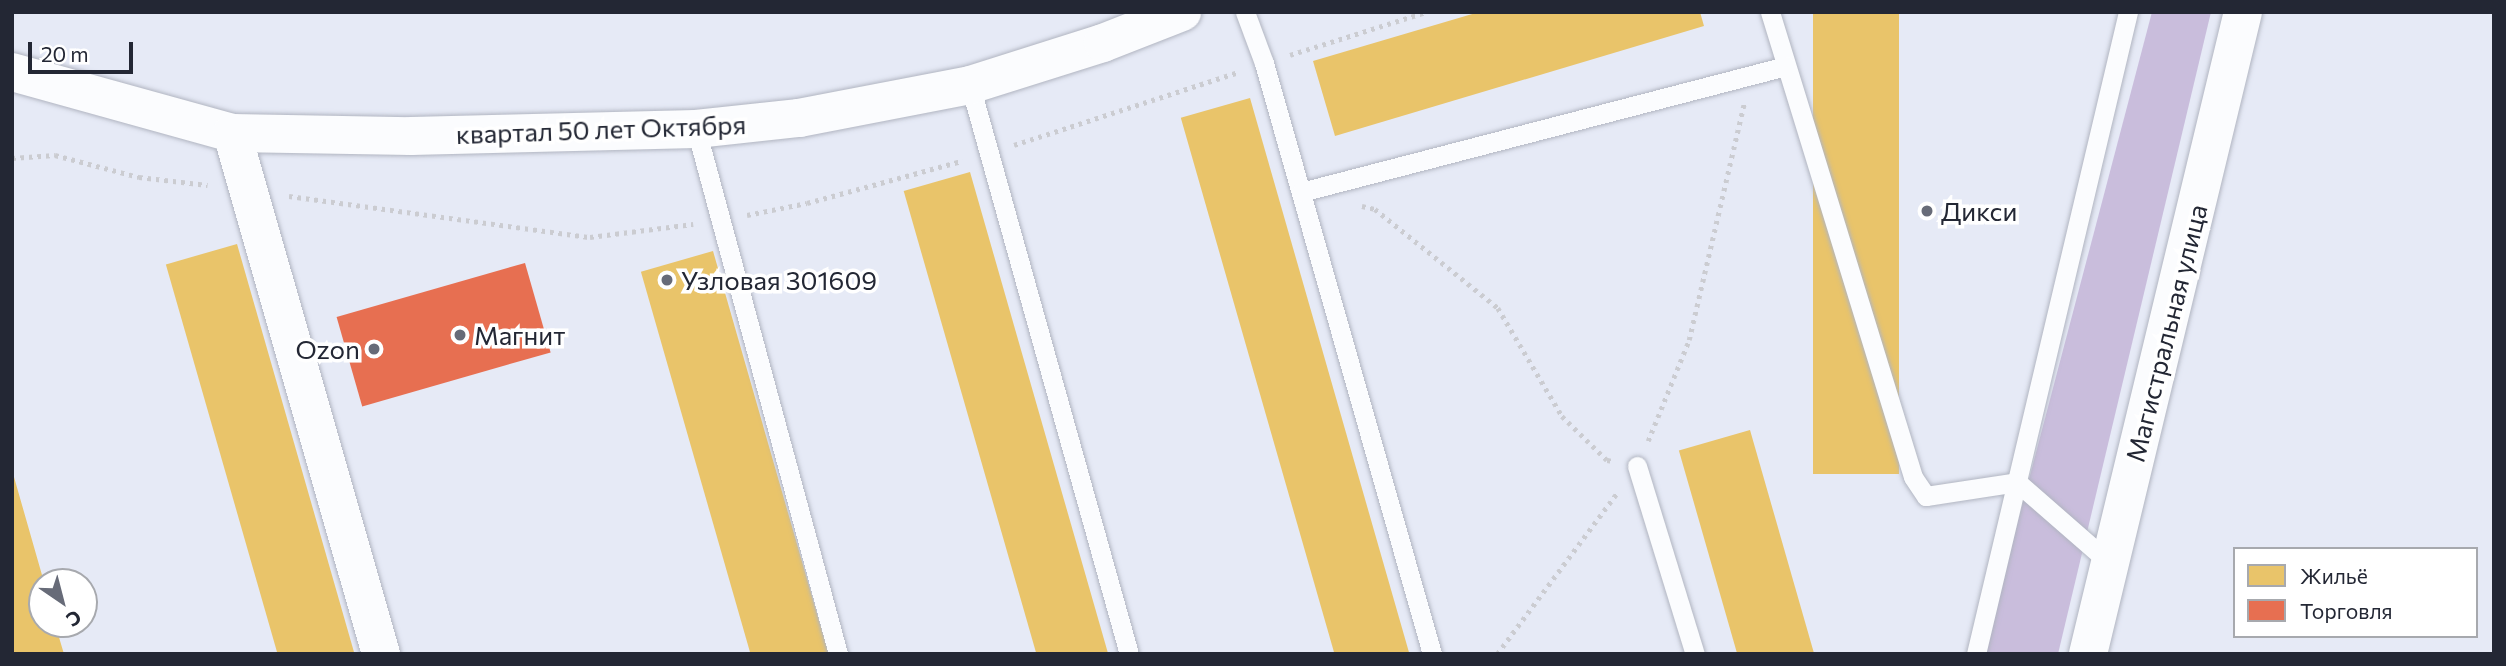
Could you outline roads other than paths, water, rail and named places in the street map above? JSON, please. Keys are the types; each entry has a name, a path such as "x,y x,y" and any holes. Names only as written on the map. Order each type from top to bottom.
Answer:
{"street":[{"name":"квартал 50 лет Октября","path":"12,72 232,133 411,136 696,129 799,118 970,85 1102,43 1182,12"},
{"name":"Магистральная улица","path":"2088,654 2244,12"},
{"path":"232,133 381,654"}],"lane":[{"path":"1245,12 1264,63 1432,654"},
{"path":"1770,12 1913,477 1926,496 2017,482 2110,563"},
{"path":"1976,654 2128,12"},
{"path":"1301,192 1786,66"},
{"path":"970,85 1129,654"},
{"path":"696,129 838,654"},
{"path":"1637,466 1695,654"}],"place":[{"name":"Дикси","path":"1927,211"},
{"name":"Узловая 301609","path":"667,280"},
{"name":"Магнит","path":"460,335"},
{"name":"Ozon","path":"374,349"}]}
